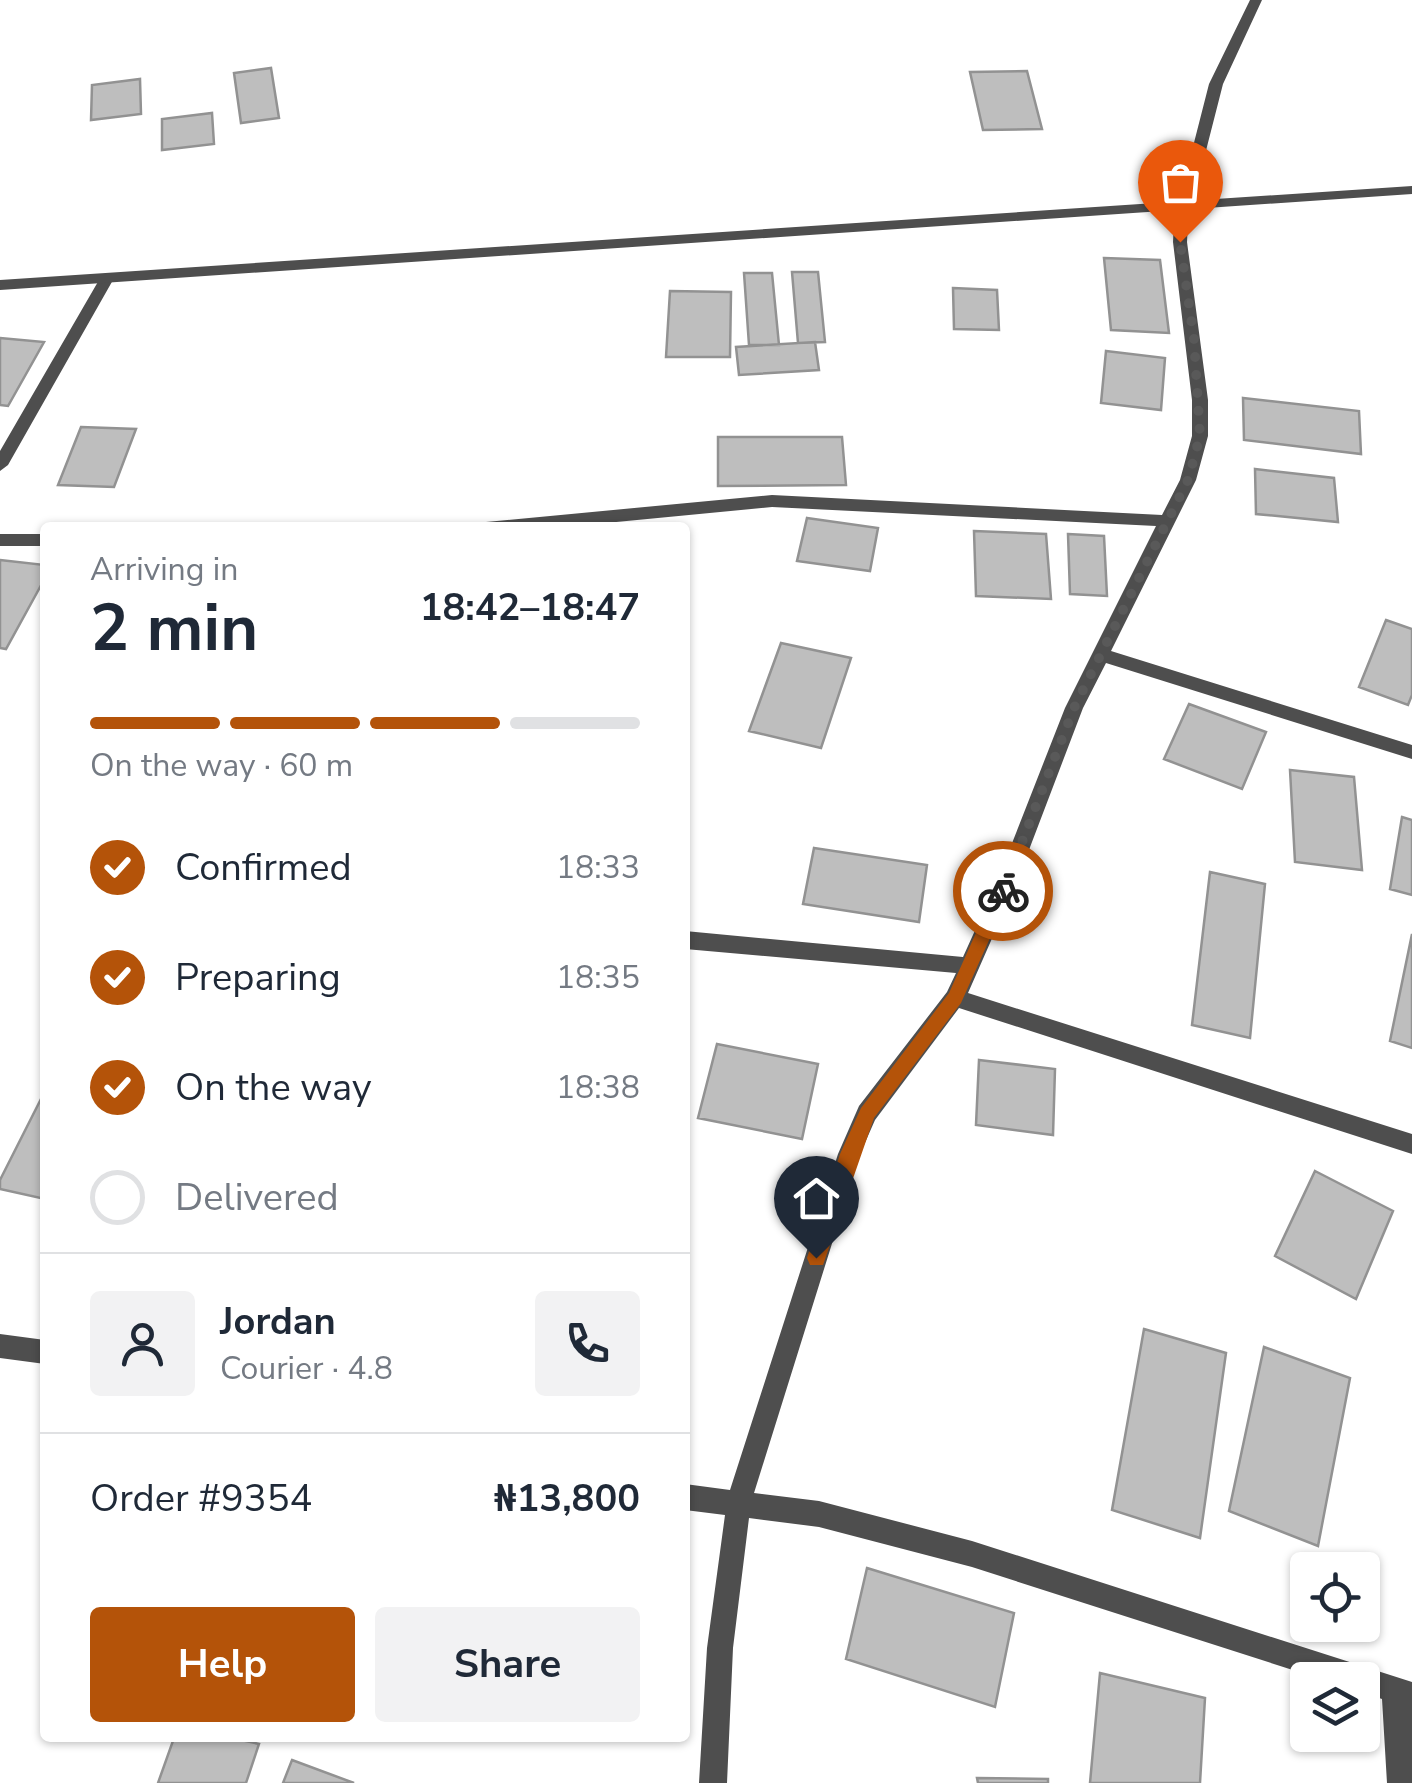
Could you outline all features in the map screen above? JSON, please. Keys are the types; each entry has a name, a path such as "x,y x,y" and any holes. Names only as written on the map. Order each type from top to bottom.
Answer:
{"street":[{"path":"713,1783 720,1648 739,1501 850,1154 867,1113 955,998 1006,884 1074,708 1188,480 1200,436 1193,326 1180,242 1216,84 1256,0"},
{"path":"0,285 1412,190"},
{"path":"0,465 106,280"},
{"path":"547,522 772,500 1166,520"},
{"path":"0,540 40,540"},
{"path":"1099,654 1412,752"},
{"path":"690,940 970,966"},
{"path":"955,998 1412,1144"},
{"path":"0,1346 40,1351"},
{"path":"690,1497 819,1514 972,1554 1404,1692 1400,1783"}],"building":[{"path":"271,68 279,118 241,123 234,73"},
{"path":"1027,71 1042,129 983,130 970,72"},
{"path":"140,79 141,114 91,120 92,85"},
{"path":"212,113 214,144 162,150 162,119"},
{"path":"1104,258 1160,260 1169,333 1111,330"},
{"path":"792,272 818,272 825,342 798,343"},
{"path":"744,273 772,273 779,345 749,345"},
{"path":"953,288 997,290 999,330 954,329"},
{"path":"670,291 731,292 730,357 666,357"},
{"path":"0,338 44,342 8,406 0,405"},
{"path":"815,342 819,370 739,375 736,347"},
{"path":"1106,351 1165,358 1161,410 1101,403"},
{"path":"1243,398 1359,411 1361,454 1244,440"},
{"path":"81,427 136,429 114,487 58,485"},
{"path":"718,437 842,437 846,485 718,486"},
{"path":"1255,469 1334,478 1338,522 1256,514"},
{"path":"807,518 878,528 870,571 797,561"},
{"path":"974,531 1046,534 1051,599 976,596"},
{"path":"1068,534 1104,536 1107,596 1070,594"},
{"path":"0,560 40,564 40,587 6,649 0,648"},
{"path":"1386,620 1412,629 1412,695 1408,705 1359,687"},
{"path":"781,643 851,658 821,748 749,731"},
{"path":"1189,704 1266,732 1242,789 1164,759"},
{"path":"1290,770 1354,777 1362,870 1295,862"},
{"path":"1402,817 1412,820 1412,895 1390,889"},
{"path":"814,848 927,865 919,922 803,904"},
{"path":"1210,872 1265,884 1250,1038 1192,1025"},
{"path":"1412,934 1412,1048 1390,1041"},
{"path":"717,1044 818,1064 802,1139 698,1118"},
{"path":"979,1060 1055,1069 1053,1135 976,1125"},
{"path":"40,1101 40,1198 0,1189 0,1180"},
{"path":"1315,1171 1393,1211 1356,1299 1275,1256"},
{"path":"1144,1329 1226,1353 1200,1538 1112,1510"},
{"path":"1264,1347 1350,1378 1318,1546 1229,1511"},
{"path":"867,1568 1014,1613 995,1707 846,1659"},
{"path":"1100,1673 1205,1698 1200,1783 1090,1783"},
{"path":"173,1742 259,1744 246,1783 158,1783"},
{"path":"292,1760 354,1783 283,1783"},
{"path":"977,1778 1048,1779 1048,1783 978,1783"}],"way so far":[{"path":"1003,891 1074,708 1120,609 1188,480 1200,436 1191,308 1180,242"}],"route":[{"path":"816,1258 867,1113 896,1070 955,998 1003,891"}]}
